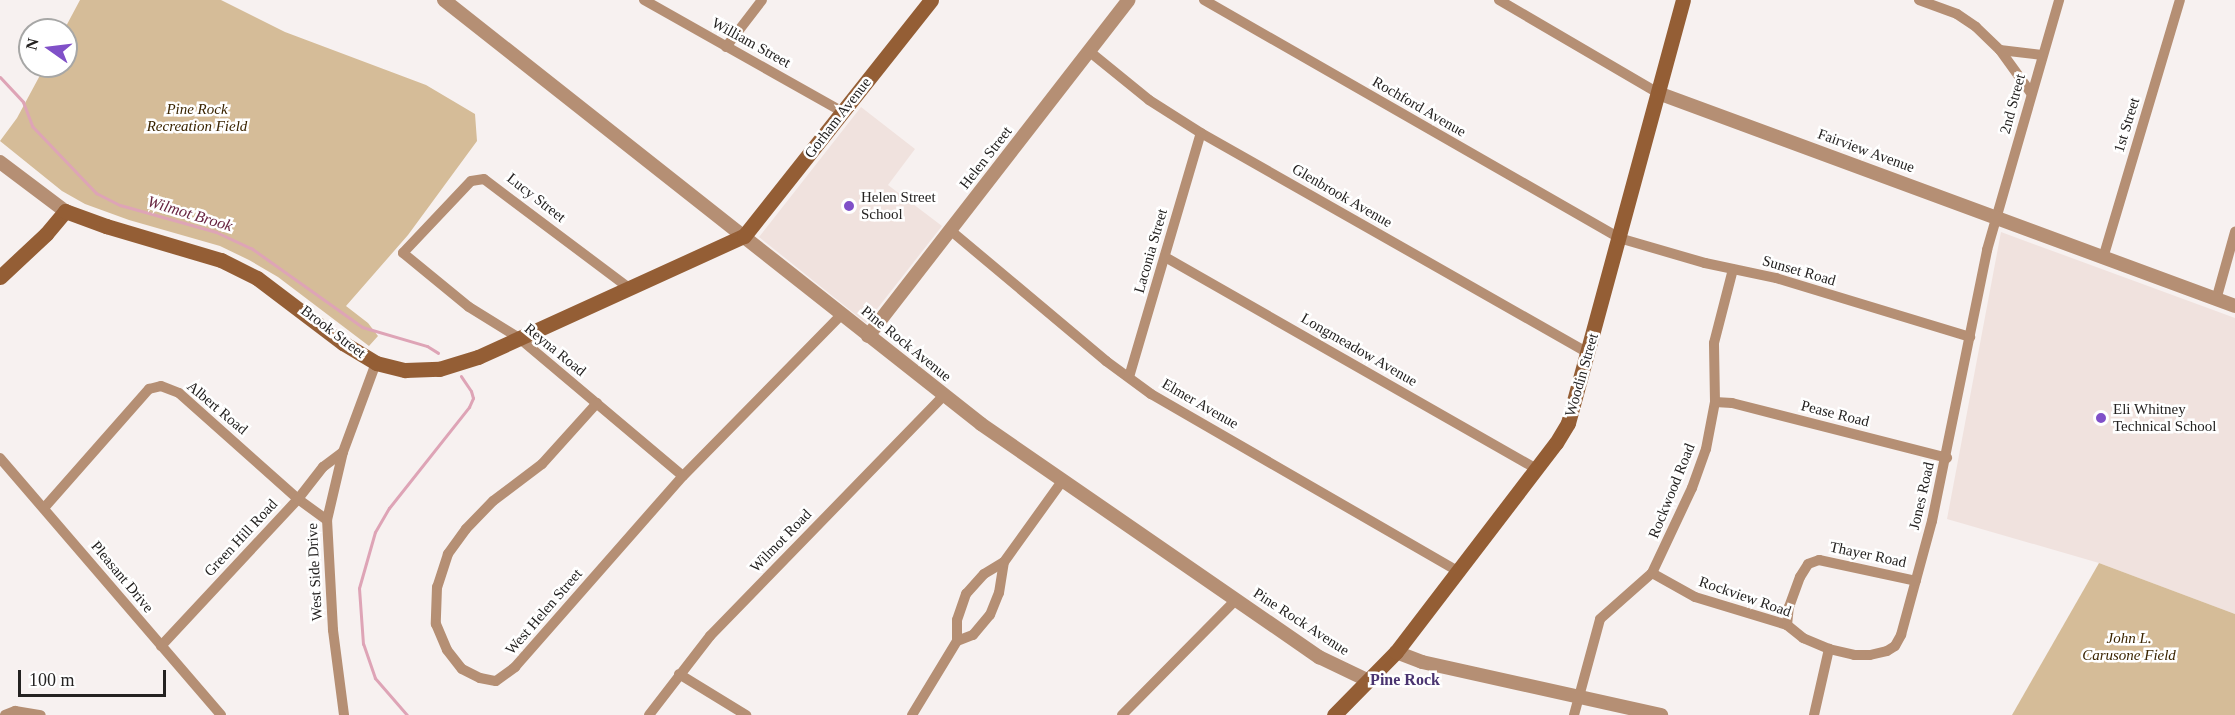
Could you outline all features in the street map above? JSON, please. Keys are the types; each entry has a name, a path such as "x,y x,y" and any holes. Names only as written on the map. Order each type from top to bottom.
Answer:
{"main road":[{"name":"Gorham Avenue","path":"744,236 931,0"},
{"name":"Woodin Street","path":"1334,715 1396,652 1537,469 1568,423 1683,0"},
{"name":"Brook Street","path":"65,211 106,226 221,260 257,278 344,343 376,363 405,370 439,369 478,357 744,236"},
{"path":"0,277 46,234 65,211"}],"street":[{"name":"Pine Rock Avenue","path":"444,0 943,396 1319,657 1369,681"},
{"name":"William Street","path":"644,0 843,112"},
{"path":"726,47 762,0"},
{"name":"Helen Street","path":"868,336 1130,0"},
{"name":"Rochford Avenue","path":"1204,0 1620,238"},
{"name":"Fairview Avenue","path":"1499,0 1659,93 2235,306"},
{"path":"1919,0 1939,3 1976,27 2000,50 2031,93"},
{"name":"2nd Street","path":"1995,217 2059,0"},
{"name":"1st Street","path":"2103,258 2180,0"},
{"path":"2000,50 2042,55"},
{"name":"Glenbrook Avenue","path":"1089,52 1149,100 1201,133 1588,353"},
{"name":"Laconia Street","path":"1129,377 1201,133"},
{"name":"Brook Street","path":"0,162 65,211"},
{"name":"Lucy Street","path":"403,253 471,181 484,178 629,288"},
{"name":"Jones Road","path":"1829,649 1854,655 1870,655 1887,651 1895,646 1901,635 1947,458 1995,217"},
{"name":"Elmer Avenue","path":"950,230 1151,394 1458,571"},
{"path":"2216,300 2235,232"},
{"name":"Sunset Road","path":"1620,238 1649,249 1776,278 1970,337"},
{"name":"Reyna Road","path":"403,253 469,307 519,338 682,476"},
{"name":"Longmeadow Avenue","path":"1166,257 1537,469"},
{"name":"Rockwood Road","path":"1574,715 1600,619 1652,573 1692,488 1706,449 1715,402 1714,343 1733,269"},
{"name":"West Helen Street","path":"597,403 542,464 493,501 466,529 448,554 437,587 436,624 447,650 462,669 480,678 496,681 515,667 682,476 842,314"},
{"name":"West Side Drive","path":"344,715 333,630 327,520 343,452 376,363"},
{"name":"Albert Road","path":"44,508 149,389 161,386 179,393 298,499 327,520"},
{"name":"Wilmot Road","path":"649,715 710,636 943,396"},
{"name":"Pease Road","path":"1715,402 1732,403 1947,458"},
{"name":"Green Hill Road","path":"162,646 298,499 324,467 343,452"},
{"name":"Pleasant Drive","path":"0,458 221,715"},
{"path":"912,715 957,641 957,620 966,594 984,574 1004,562 1063,480"},
{"name":"Thayer Road","path":"1787,625 1789,607 1800,577 1808,564 1819,560 1916,581"},
{"path":"957,641 973,635 990,615 999,593 1004,562"},
{"name":"Rockview Road","path":"1652,573 1695,597 1787,625 1803,638 1829,649"},
{"path":"1122,715 1236,600"},
{"path":"1814,715 1829,649"},
{"path":"1396,652 1411,659 1661,715"},
{"path":"679,674 746,715"},
{"path":"5,715 15,711 41,715"}],"shaded area":[{"name":"Helen Street School","path":"861,107 915,149 888,185 942,226 866,323 759,237"},
{"name":"Eli Whitney Technical School","path":"2001,232 2235,318 2235,614 2099,563 1947,519"}],"green space":[{"name":"Pine Rock Recreation Field","path":"80,0 221,0 285,32 426,85 475,114 477,141 408,235 346,306 368,323 378,336 369,346 278,277 249,260 220,246 129,220 85,204 62,191 0,141 17,118 39,78 78,78 78,18 70,18"},
{"name":"John L. Carusone Field","path":"2099,563 2235,614 2235,715 2012,715"}],"waterway":[{"name":"Wilmot Brook","path":"0,77 23,102 32,126 96,193 120,205 216,232 251,248 362,327 427,346 438,353"},
{"path":"407,715 375,678 363,644 359,588 375,532 389,508 469,407 473,398 461,376"}],"place":[{"name":"Helen Street School","path":"849,206"},
{"name":"Eli Whitney Technical School","path":"2101,418"}],"district":[{"name":"Pine Rock","path":"1405,680"}]}
